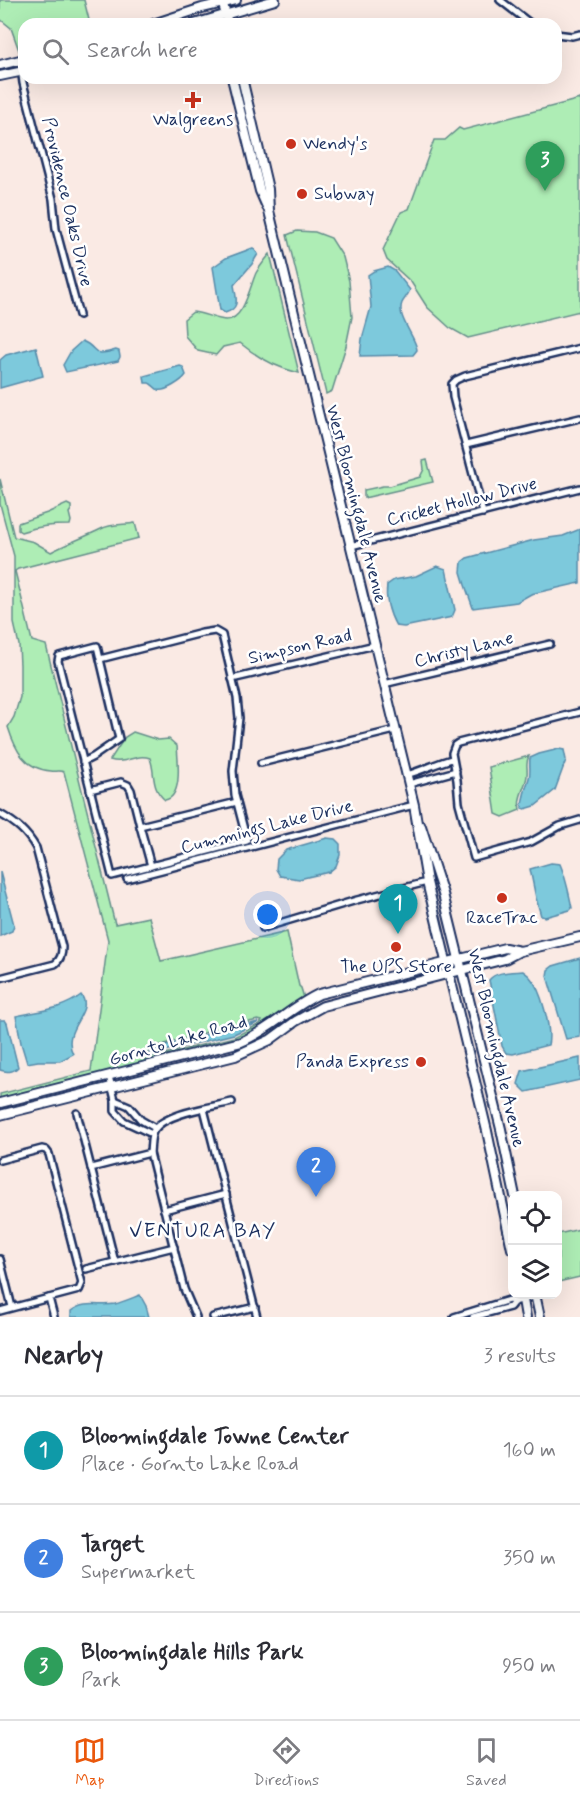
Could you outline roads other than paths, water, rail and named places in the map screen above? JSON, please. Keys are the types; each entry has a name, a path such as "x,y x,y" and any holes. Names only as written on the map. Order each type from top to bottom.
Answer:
{"main road":[{"path":"170,18 213,3 236,0"},
{"path":"222,18 275,0"},
{"path":"223,2 227,18"},
{"path":"213,3 217,18"},
{"path":"0,65 18,60"},
{"path":"0,76 18,72"},
{"name":"West Bloomingdale Avenue","path":"233,84 260,191 269,211 409,784 427,882 512,1245"},
{"name":"West Bloomingdale Avenue","path":"243,84 268,189 269,211"},
{"name":"West Bloomingdale Avenue","path":"414,805 439,879 460,959 514,1191"},
{"path":"520,951 580,936"},
{"name":"Gornto Lake Road","path":"0,1103 224,1047 249,1038 272,1025 304,1001 319,994 505,948 520,951"},
{"name":"Gornto Lake Road","path":"0,1115 242,1053 270,1041 296,1021 323,1006 505,960 520,951"},
{"path":"319,994 323,1006"},
{"path":"487,1131 501,1129"},
{"path":"522,1299 526,1317"},
{"path":"537,1299 540,1317"}],"street":[{"path":"500,0 523,18"},
{"path":"562,35 580,34"},
{"name":"Providence Oaks Drive","path":"23,84 53,199 56,229 79,315"},
{"path":"483,513 451,391 454,381 465,376 580,348"},
{"path":"466,445 580,418"},
{"name":"Cricket Hollow Drive","path":"351,546 580,488"},
{"path":"83,762 93,758 119,739 100,659 97,646 59,656 58,661 83,762 90,790 112,876 247,841 237,802 233,771 239,718 222,635 215,631 202,633 100,659"},
{"name":"Christy Lane","path":"384,684 550,644"},
{"name":"Simpson Road","path":"232,679 375,645"},
{"path":"580,712 458,743 453,748 452,759 456,771 459,803 474,858 531,842 560,826 580,820"},
{"path":"261,763 395,730"},
{"path":"406,775 424,770 435,763 452,759"},
{"path":"409,784 456,771"},
{"path":"90,790 121,782 128,785 150,866"},
{"path":"140,826 237,802"},
{"name":"Cummings Lake Drive","path":"127,879 414,805"},
{"path":"0,814 18,825 36,848 62,947 61,957 55,964 0,978"},
{"path":"263,928 427,882"},
{"path":"109,1076 115,1100 115,1112 124,1121 152,1134"},
{"path":"115,1100 129,1106 141,1120 155,1128"},
{"path":"196,1317 184,1289 150,1153 152,1134 155,1128 177,1115 232,1102"},
{"path":"204,1109 257,1317"},
{"path":"77,1113 116,1262"},
{"path":"0,1160 42,1149 50,1154 82,1283 79,1290 0,1311"},
{"path":"91,1168 150,1153"},
{"path":"164,1210 226,1194"},
{"path":"86,1269 174,1247"},
{"path":"0,1259 12,1308"},
{"path":"49,1298 54,1317"},
{"path":"473,1317 510,1307 518,1299"},
{"path":"454,1317 509,1300 513,1302"},
{"path":"213,1317 255,1306"}],"water":[{"path":"253,248 258,254 234,285 235,305 225,313 220,310 213,267 226,258"},
{"path":"388,267 395,271 410,290 401,309 417,350 413,355 360,356 371,307 368,275"},
{"path":"82,341 98,353 119,351 120,357 118,361 66,372 63,365 71,351"},
{"path":"36,347 43,376 0,388 0,360 6,355"},
{"path":"183,367 186,375 169,388 158,390 150,383 145,383 144,376"},
{"path":"580,529 580,583 531,594 517,602 473,608 461,572 462,562 467,558 534,540 563,536"},
{"path":"437,566 446,569 455,610 452,617 404,627 396,626 388,606 387,585 394,580 416,576"},
{"path":"559,749 564,750 566,760 555,790 535,806 522,808 530,776 530,758"},
{"path":"327,838 335,839 340,844 340,855 336,866 329,872 299,879 280,876 276,869 277,859 286,850"},
{"path":"551,863 560,864 572,908 545,917 541,916 530,869"},
{"path":"0,872 14,925 12,931 0,936"},
{"path":"580,958 580,1037 566,1039 547,976 548,970 553,966"},
{"path":"523,971 534,983 542,1000 547,1020 548,1045 513,1054 506,1053 502,1046 489,980 500,973"},
{"path":"81,995 84,1008 71,1037 70,1045 73,1054 60,1061 27,1063 16,1016 58,1007"},
{"path":"0,1020 5,1020 7,1023 18,1067 8,1072 0,1070"},
{"path":"259,1022 234,1034 150,1053 152,1050 221,1030"},
{"path":"580,1058 580,1080 526,1092 518,1084 522,1071"},
{"path":"140,1295 149,1317 71,1317 71,1311 82,1306 115,1304"}],"place":[{"name":"Walgreens","path":"193,100"},
{"name":"Wendy's","path":"291,144"},
{"name":"Bloomingdale Hills Park","path":"545,191"},
{"name":"Subway","path":"302,194"},
{"name":"RaceTrac","path":"502,898"},
{"name":"Bloomingdale Towne Center","path":"398,934"},
{"name":"The UPS Store","path":"396,947"},
{"name":"Panda Express","path":"421,1062"},
{"name":"Target","path":"316,1197"}],"district":[{"name":"VENTURA BAY","path":"203,1231"}]}
